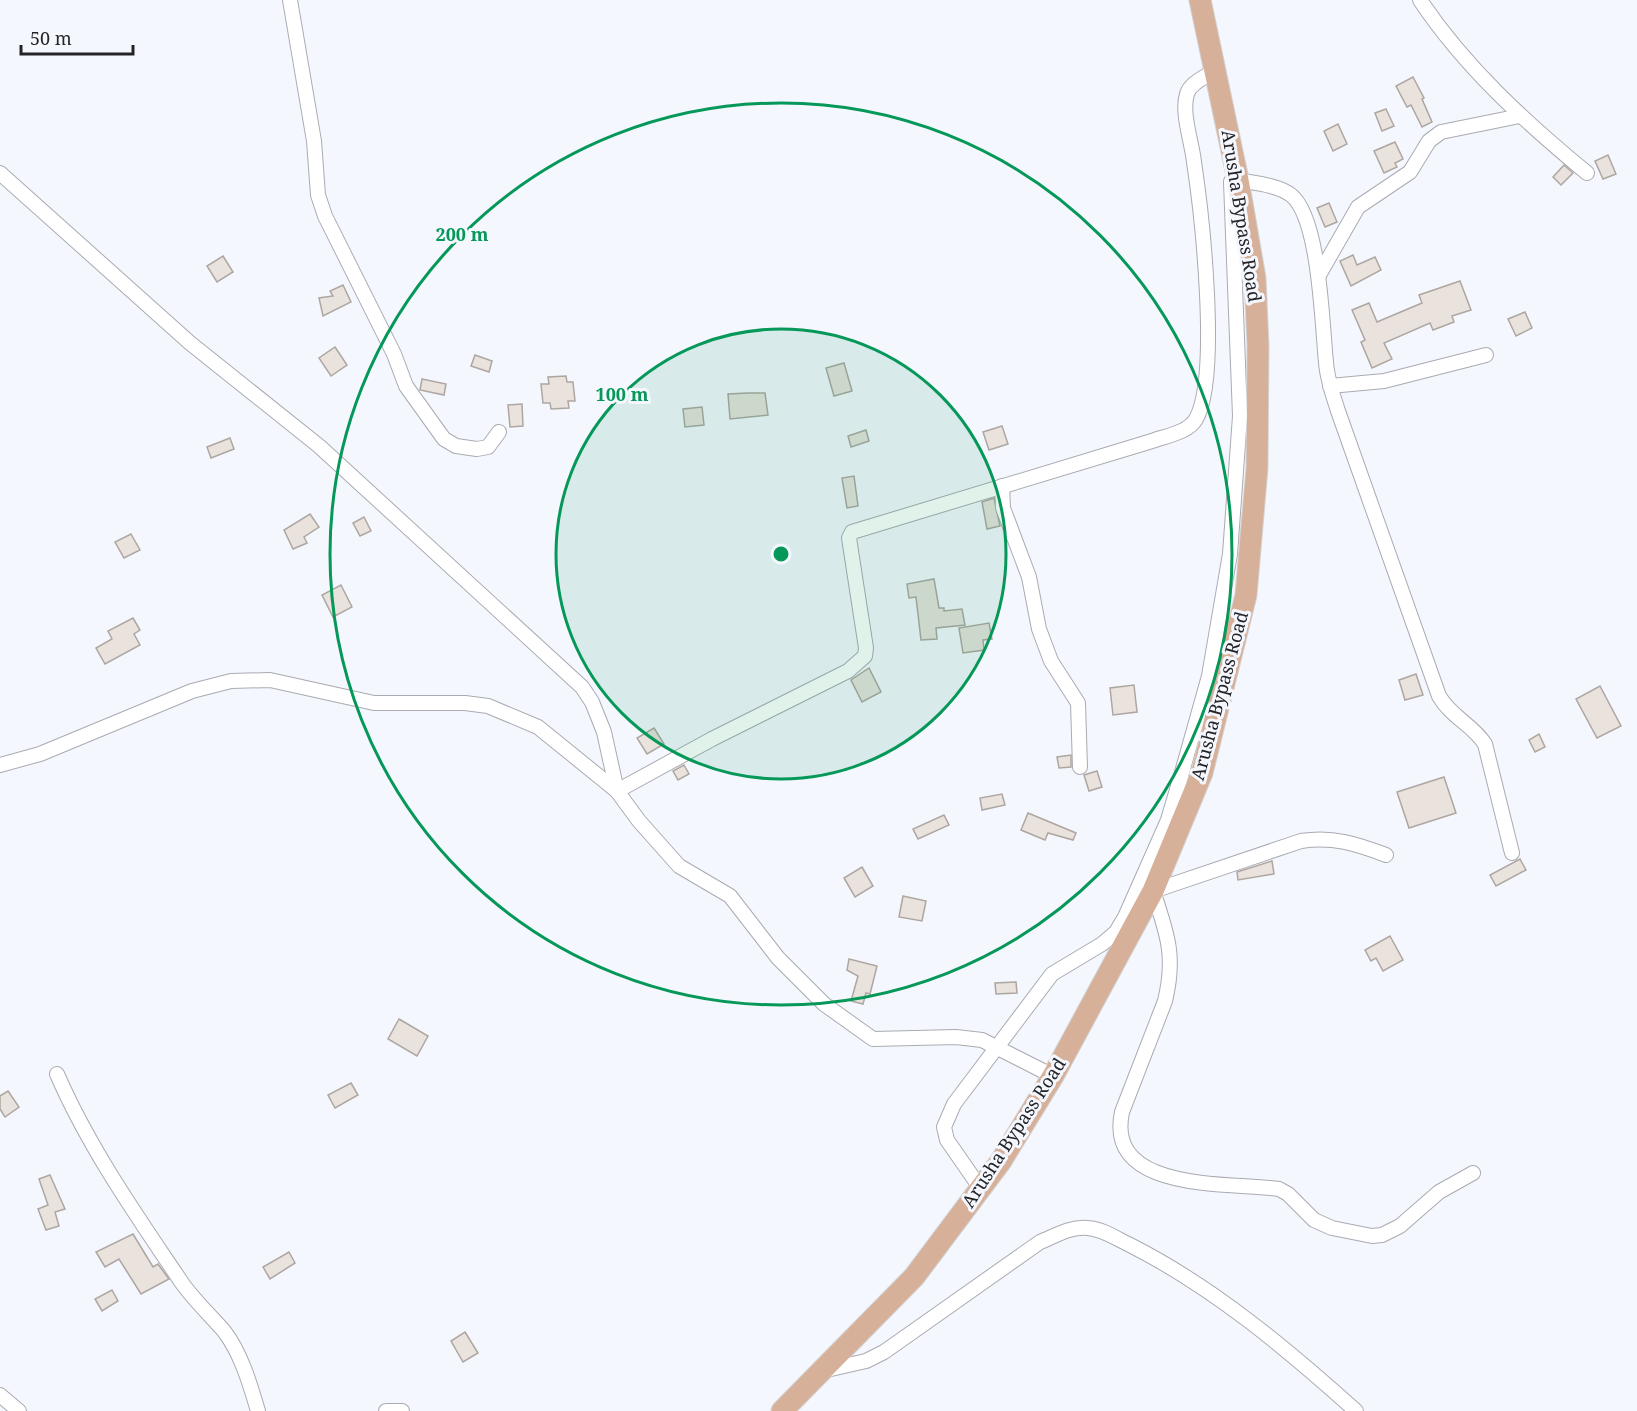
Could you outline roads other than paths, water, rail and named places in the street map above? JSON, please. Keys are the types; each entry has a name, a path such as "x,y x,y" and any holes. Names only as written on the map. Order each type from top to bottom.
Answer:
{"main road":[{"name":"Arusha Bypass Road","path":"782,1411 914,1276 981,1189 1053,1076 1153,891 1202,773 1246,596 1257,468 1258,346 1255,279 1238,180 1200,0"}],"street":[{"path":"290,0 314,141 318,195 359,288 394,354 406,387 444,439 456,446 477,449 488,447 499,432"},
{"path":"1420,0 1443,32 1520,116 1587,172"},
{"path":"617,791 712,739 848,671 865,657 849,538 852,532 1152,441 1185,429 1195,421 1203,399 1208,335 1196,176 1186,105 1187,93 1193,85 1214,70"},
{"path":"1319,275 1358,207 1410,172 1429,141 1435,136 1484,121 1520,116"},
{"path":"0,173 190,343 319,447 582,687 592,702 604,732 617,791"},
{"path":"981,1189 947,1140 944,1127 954,1104 1052,974 1102,944 1116,932 1142,881 1168,820 1209,676 1230,554 1236,498 1240,416 1240,352 1231,182 1238,180 1285,191 1292,195 1301,209 1319,275 1330,386 1439,696 1446,708 1474,731 1485,744 1512,853"},
{"path":"1330,386 1384,381 1486,356"},
{"path":"1002,486 1003,508 1029,577 1039,629 1051,661 1078,703 1080,767"},
{"path":"0,765 40,754 192,691 231,681 270,680 374,703 465,703 488,706 538,727 617,791 659,847 679,866 730,896 799,982 861,1033 873,1039 956,1037 982,1040 1053,1076"},
{"path":"1386,855 1346,841 1316,839 1302,841 1153,891 1168,934 1172,964 1165,1001 1130,1090 1119,1127 1121,1142 1135,1161 1151,1170 1193,1182 1279,1189 1288,1194 1314,1220 1332,1228 1372,1236 1383,1235 1400,1226 1439,1192 1473,1173"},
{"path":"57,1074 82,1126 160,1248 190,1293 225,1333 237,1352 258,1411"},
{"path":"822,1371 866,1361 884,1352 1040,1242 1061,1232 1088,1228 1105,1233 1168,1264 1257,1327 1356,1411"},
{"path":"0,1395 19,1411"},
{"path":"386,1411 402,1411"}]}
